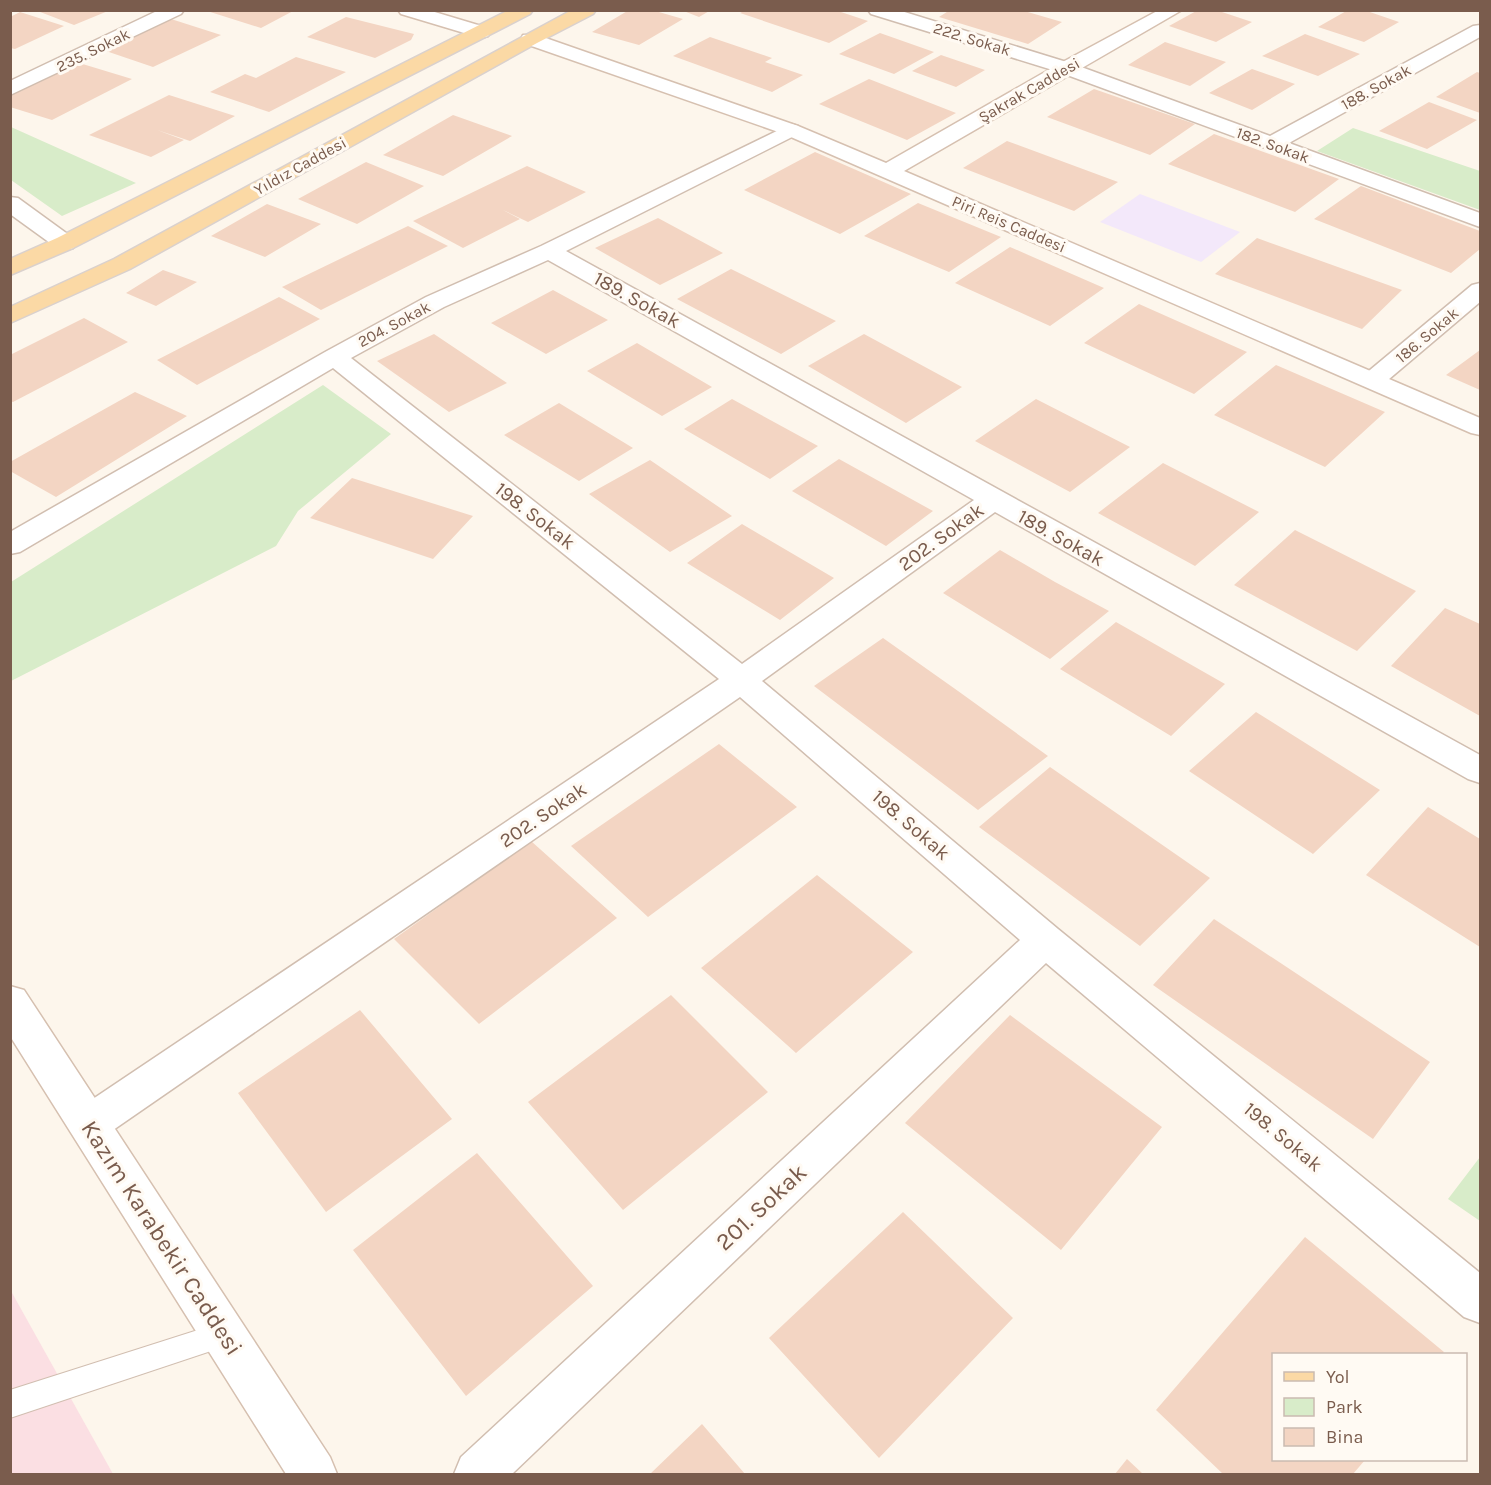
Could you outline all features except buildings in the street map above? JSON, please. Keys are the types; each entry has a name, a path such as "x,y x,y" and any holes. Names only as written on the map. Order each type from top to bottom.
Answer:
{"main road":[{"name":"Yıldız Caddesi","path":"10,268 65,243 524,10"},
{"name":"Yıldız Caddesi","path":"10,315 122,264 530,39 587,10"}],"street":[{"name":"235. Sokak","path":"10,89 175,10"},
{"path":"407,10 481,32"},
{"name":"222. Sokak","path":"878,10 1066,68"},
{"name":"Şakrak Caddesi","path":"887,172 1066,68 1173,10"},
{"name":"188. Sokak","path":"1271,144 1478,18"},
{"name":"Piri Reis Caddesi","path":"530,39 791,130 1480,427"},
{"name":"182. Sokak","path":"1066,68 1480,220"},
{"name":"204. Sokak","path":"10,545 334,357 435,302 549,251 791,130"},
{"path":"10,202 65,243"},
{"name":"189. Sokak","path":"549,251 1480,770"},
{"name":"186. Sokak","path":"1373,380 1480,290"},
{"name":"198. Sokak","path":"334,357 741,680 1045,940 1480,1301"},
{"name":"202. Sokak","path":"89,1124 741,680 993,500"},
{"name":"201. Sokak","path":"478,1474 1045,940"},
{"name":"Kazım Karabekir Caddesi","path":"10,1002 313,1474"}],"lane":[{"path":"10,1404 223,1335"}],"shaded area":[{"path":"1140,194 1240,232 1201,262 1100,222"},
{"path":"11,1291 113,1474 11,1474"}],"green space":[{"path":"11,127 136,183 62,216 11,180"},
{"path":"1353,128 1480,171 1480,210 1317,151"},
{"path":"323,385 391,434 298,511 276,546 11,681 11,582"},
{"path":"1480,1157 1480,1221 1448,1199"}]}
